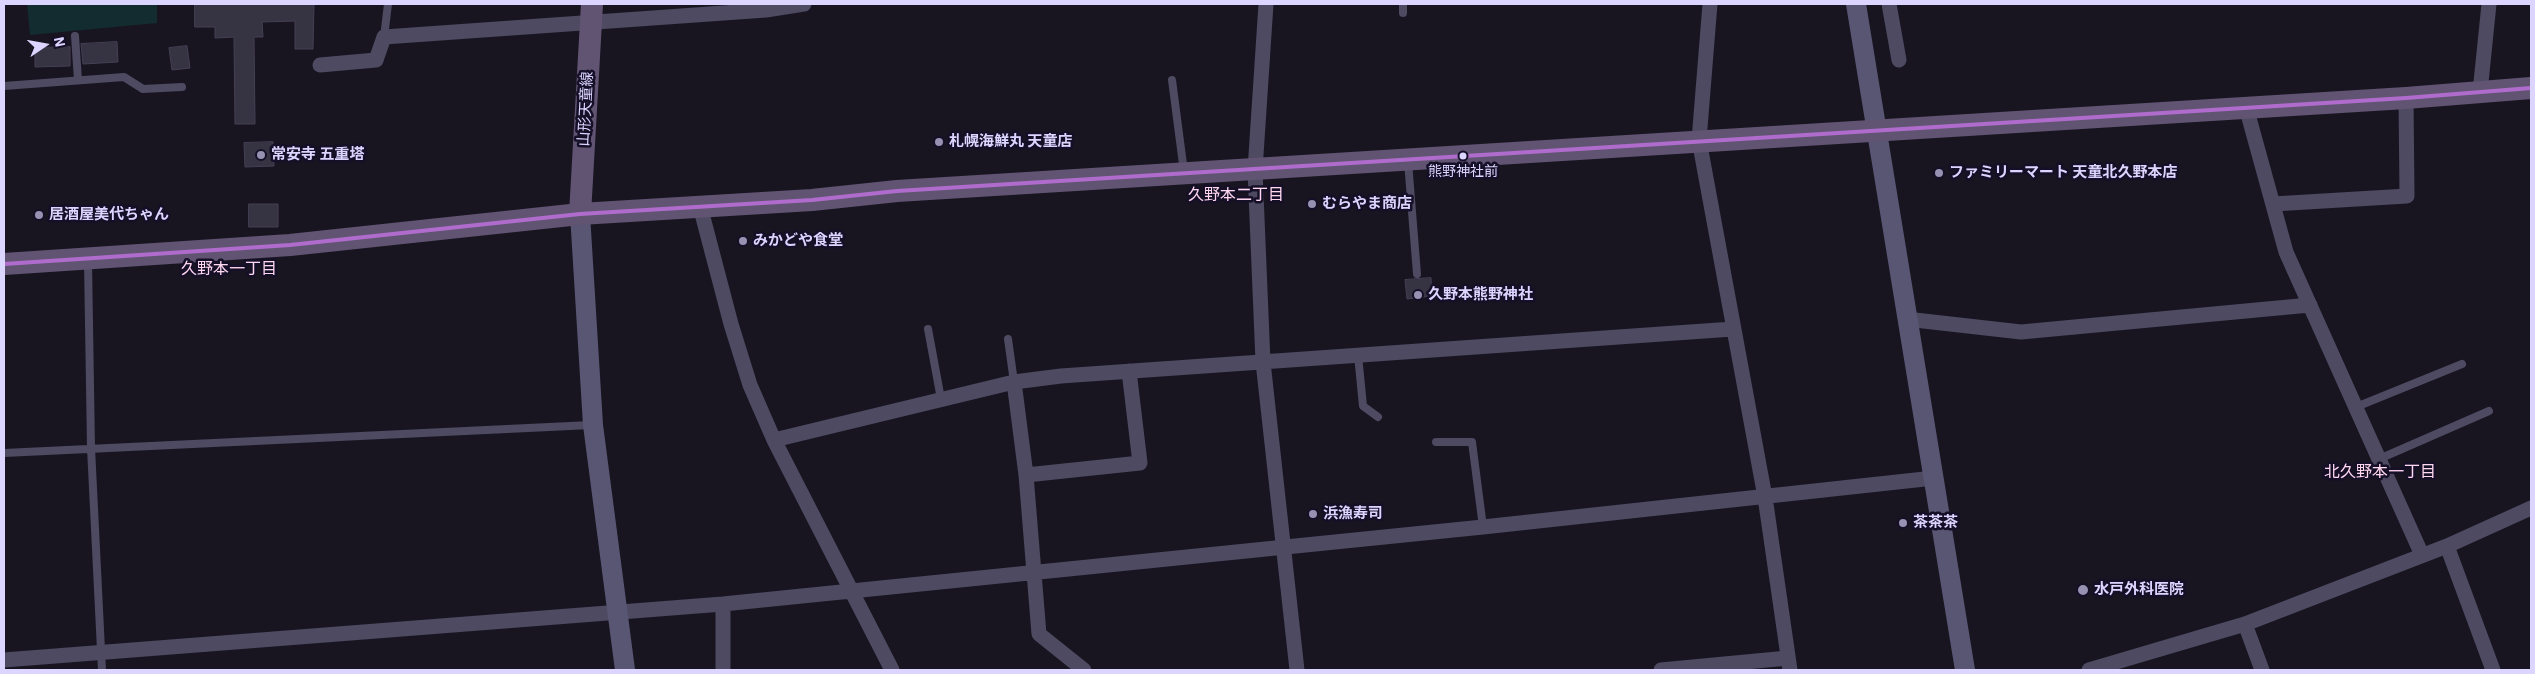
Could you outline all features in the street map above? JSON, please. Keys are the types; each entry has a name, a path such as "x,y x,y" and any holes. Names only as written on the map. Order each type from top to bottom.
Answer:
{"main road":[{"name":"山形天童線","path":"580,214 591,14"},
{"path":"4,264 290,245 580,214 1699,140 2406,98 2531,88"}],"street":[{"path":"320,65 376,60 384,37 591,14 766,10 804,4"},
{"path":"1266,4 1255,170 1262,362 1297,670"},
{"path":"1661,670 1789,664 1765,497 1699,140 1710,4"},
{"path":"1856,4 1965,670"},
{"path":"1889,4 1899,60"},
{"path":"2480,92 2489,4"},
{"path":"2273,204 2407,196 2406,98"},
{"path":"2246,107 2286,252 2422,555"},
{"path":"700,206 731,324 750,385 774,440 892,670"},
{"path":"580,214 593,425 625,670"},
{"path":"1906,318 2021,332 2310,305"},
{"path":"774,440 1014,382 1129,371 1733,329"},
{"path":"1026,475 1140,463 1129,371"},
{"path":"1014,382 1026,475 1039,634 1084,670"},
{"path":"4,660 723,604 1483,527 1934,478"},
{"path":"2089,670 2245,624 2447,546 2531,508"},
{"path":"2447,546 2493,670"},
{"path":"723,604 723,670"},
{"path":"2245,624 2262,670"}],"lane":[{"path":"384,37 388,4"},
{"path":"1403,4 1403,13"},
{"path":"74,36 78,80"},
{"path":"4,86 124,77 143,89 182,87"},
{"path":"1172,80 1184,174"},
{"path":"1408,160 1417,274"},
{"path":"88,257 91,448 102,670"},
{"path":"928,329 942,399"},
{"path":"1008,339 1014,382"},
{"path":"1358,355 1363,406 1378,417"},
{"path":"2356,407 2462,364"},
{"path":"2379,459 2489,411"},
{"path":"4,453 593,425"},
{"path":"1436,442 1472,442 1483,527"}],"green space":[{"path":"27,4 157,4 157,23 30,35"}],"building":[{"path":"195,4 314,4 313,49 295,49 295,21 262,22 263,37 254,37 255,124 235,124 234,37 215,38 215,27 195,27"},
{"path":"117,42 118,62 83,64 81,44"},
{"path":"187,46 190,68 172,70 169,48"},
{"path":"70,47 70,66 35,67 35,48"},
{"path":"273,142 274,166 245,167 244,143"},
{"path":"249,204 278,204 278,227 249,227"},
{"path":"1431,278 1432,296 1407,299 1405,280"}],"transit line":[{"path":"4,264 290,245 580,214 812,200 897,191 2406,98 2531,88"}],"place":[{"name":"札幌海鮮丸 天童店","path":"939,142"},
{"name":"常安寺 五重塔","path":"261,155"},
{"name":"熊野神社前","path":"1463,156"},
{"name":"ファミリーマート 天童北久野本店","path":"1939,173"},
{"name":"むらやま商店","path":"1312,204"},
{"name":"居酒屋美代ちゃん","path":"39,215"},
{"name":"みかどや食堂","path":"743,241"},
{"name":"久野本熊野神社","path":"1418,295"},
{"name":"浜漁寿司","path":"1313,514"},
{"name":"茶茶茶","path":"1903,523"},
{"name":"水戸外科医院","path":"2083,590"}],"district":[{"name":"久野本二丁目","path":"1236,195"},
{"name":"久野本一丁目","path":"229,269"},
{"name":"北久野本一丁目","path":"2380,472"}]}
